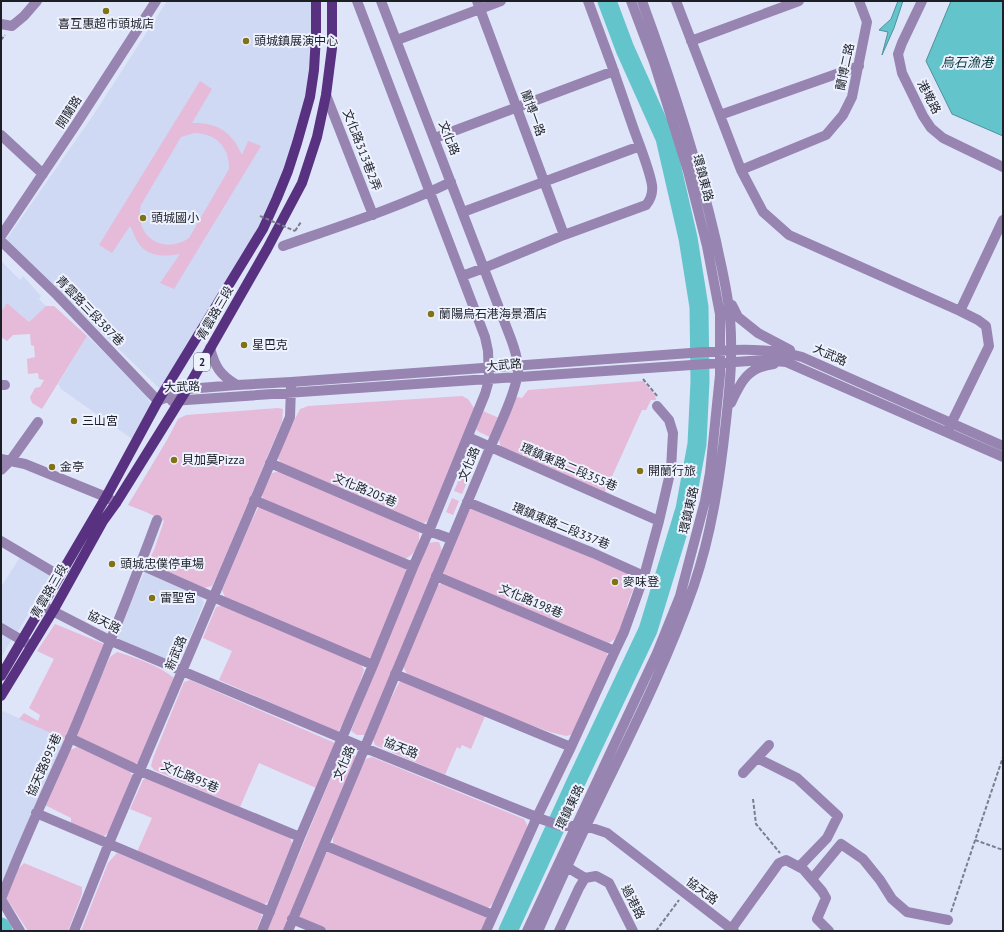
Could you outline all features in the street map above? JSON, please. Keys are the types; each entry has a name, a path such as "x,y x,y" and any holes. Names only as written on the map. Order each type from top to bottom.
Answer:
{"main road":[{"name":"青雲路三段","path":"1,676 106,497 158,401 263,229 278,198 293,157 310,97 314,70 316,1"},
{"name":"青雲路三段","path":"1,696 53,611 103,521 116,503 187,389 267,249 302,183 317,137 326,94 332,48 332,1"},
{"path":"278,198 289,206"}],"street":[{"path":"1,24 12,26 24,16 37,1"},
{"name":"開蘭路","path":"1,236 156,1"},
{"path":"262,931 300,837 374,665 413,567 430,531 489,380 488,351 485,337 357,1"},
{"name":"文化路","path":"288,931 510,401 517,377 518,366 511,339 435,138 381,1"},
{"path":"397,40 478,5 501,1"},
{"path":"462,276 564,235 646,205 650,200 652,186 640,146 588,1"},
{"name":"環鎮東路","path":"527,931 575,826 602,774 657,653 680,596 706,494 712,451 716,363 715,351 720,314 707,246 688,171 656,70 631,1"},
{"name":"環鎮東路","path":"538,931 666,658 694,584 710,528 721,472 732,362 728,297 697,165 679,106 642,1"},
{"path":"676,1 741,170 763,212 789,235 960,311 986,326 989,346 949,428"},
{"path":"691,40 799,1"},
{"name":"蘭博二路","path":"741,170 826,135 843,115 852,97 867,22 859,1"},
{"name":"港墘路","path":"922,1 898,54 902,73 923,116 931,128 943,138 1003,167"},
{"name":"蘭博一路","path":"478,5 564,235"},
{"path":"720,115 859,66"},
{"path":"435,138 614,70"},
{"name":"文化路313巷2弄","path":"326,94 373,215"},
{"path":"1,135 43,174"},
{"path":"463,212 640,146"},
{"path":"283,246 373,215 431,192 451,182"},
{"path":"960,311 1003,220"},
{"name":"青雲路三段387巷","path":"1,241 57,295 158,401"},
{"path":"728,297 738,317 758,333 802,357"},
{"path":"210,348 213,362 219,371 226,378 237,385"},
{"name":"大武路","path":"158,401 187,389 756,349 783,351 802,357 949,428 1003,457"},
{"name":"大武路","path":"158,401 179,401 764,360 786,362 949,428 1003,446"},
{"path":"728,408 741,382 755,368 786,362"},
{"name":"新武路","path":"74,931 109,843 290,417 292,393 291,382"},
{"path":"486,931 540,818 624,632 644,576 671,469 673,433 669,420 657,406"},
{"path":"1,470 6,460 38,422"},
{"name":"環鎮東路二段355巷","path":"468,437 490,448 659,521"},
{"path":"6,460 25,464 106,497 116,503"},
{"name":"文化路205巷","path":"270,463 451,539"},
{"path":"254,500 413,567"},
{"name":"環鎮東路二段337巷","path":"467,502 593,553 644,576"},
{"name":"協天路895巷","path":"1,899 36,813 111,641 157,520"},
{"path":"1,541 60,576"},
{"path":"141,564 213,597 374,665"},
{"name":"文化路198巷","path":"436,576 615,651"},
{"name":"協天路","path":"43,606 111,641 365,748 561,826 586,826 608,833 732,930"},
{"path":"1,628 32,646"},
{"path":"395,674 571,747"},
{"name":"文化路95巷","path":"70,738 140,771 300,837"},
{"path":"743,773 769,745"},
{"path":"757,758 797,778 838,816 827,838 799,867"},
{"path":"36,813 270,912"},
{"path":"812,879 841,844 862,858 880,880 892,899 907,912 948,920"},
{"path":"324,845 493,915"},
{"path":"732,930 780,864 786,860 803,869 822,891 826,898 817,918 829,931"},
{"name":"過港路","path":"567,867 585,878 596,876 609,883 633,931"},
{"path":"559,931 578,888 585,878"},
{"path":"1,899 20,931"},
{"path":"292,919 321,931"}],"path":[{"path":"260,216 295,231 301,222"},
{"path":"634,369 658,396 659,403 657,406"},
{"path":"948,920 1003,758"},
{"path":"753,799 756,824 786,860"},
{"path":"975,840 1003,850"},
{"path":"656,931 684,893"}],"shaded area":[{"name":"頭城國小","path":"167,1 312,1 312,43 306,92 299,124 280,180 258,231 160,389 6,240 92,117"},
{"path":"200,81 212,89 192,123 209,124 223,130 233,140 242,155 248,141 261,146 174,289 160,283 180,254 156,255 150,253 137,241 130,226 112,253 99,245","holes":["194,133 202,134 215,139 224,148 229,161 229,169 189,238 179,243 169,245 152,240 141,225 141,205 181,137"]},
{"path":"1,261 20,280 23,276 41,296 39,299 46,306 29,322 7,303 3,309 1,309"},
{"path":"7,303 29,322 46,306 54,306 87,336 42,409 32,403 30,397 35,388 40,387 44,380 39,379 38,373 28,374 27,359 35,357 34,346 31,345 30,334 13,335 7,341 1,337 1,309 3,309"},
{"path":"87,336 144,391 151,405 132,439 61,389 58,384"},
{"path":"643,381 655,395 656,400 651,400 646,410 642,410 605,492 501,447 499,440 514,401 517,397 522,398 528,390"},
{"path":"462,396 468,399 474,408 473,415 430,519 424,523 330,486 283,465 278,459 283,443 300,409 308,406"},
{"path":"278,408 283,409 282,422 212,586 204,588 151,565 148,562 154,550 164,521 128,505 178,419 186,415"},
{"path":"483,411 499,418 490,437 476,429"},
{"path":"280,471 419,532 419,541 415,551 405,559 263,499 262,494 272,473"},
{"path":"460,477 468,480 462,494 454,491"},
{"path":"452,498 459,501 453,515 446,512"},
{"path":"262,507 405,567 407,575 373,656 367,659 225,597 222,590 251,522 258,508"},
{"path":"471,509 632,574 636,582 628,603 622,626 617,636 608,643 442,575 465,513"},
{"path":"439,542 442,551 365,735 357,735 351,731 425,549 429,543"},
{"path":"20,557 51,576 16,635 1,625 1,587"},
{"path":"145,571 200,596 204,603 183,654 173,662 147,652 118,638 125,615"},
{"path":"445,582 607,653 607,658 574,734 566,736 550,732 480,706 407,674 403,666 436,586"},
{"path":"224,605 361,664 364,670 356,694 350,710 338,732 219,680 232,651 203,638 216,607"},
{"path":"55,624 104,644 65,739 19,719 24,713 38,721 40,715 29,708 54,659 37,651"},
{"path":"1,631 12,639 1,658"},
{"path":"117,652 139,659 174,678 139,763 131,763 76,738 76,730 110,657"},
{"path":"190,680 335,743 316,788 259,763 240,807 154,770 151,766 153,758 184,682"},
{"path":"400,681 486,714 471,749 462,745 460,749 457,747 445,775 375,745 373,739 386,708"},
{"path":"3,711 65,739 1,888 1,713"},
{"path":"77,747 130,770 132,776 109,832 103,837 71,823 71,818 45,805 68,751"},
{"path":"351,750 355,754 355,759 283,931 267,931 342,751"},
{"path":"372,757 524,819 527,825 527,830 495,901 488,908 333,844 339,816 361,766 366,759"},
{"path":"147,777 290,836 292,844 268,902 263,905 137,852 152,818 130,809 143,780"},
{"path":"332,851 486,917 488,921 483,931 329,931 300,918 299,912 325,853"},
{"path":"117,853 258,910 262,916 256,931 81,931 108,863"},
{"path":"24,863 82,887 82,894 68,931 28,931 7,899 7,889 15,872"}],"water":[{"path":"898,1 903,1 894,28 882,55 888,32 879,30 891,19"},
{"name":"烏石漁港","path":"951,1 1003,1 1003,136 952,114 926,61"}],"waterway":[{"path":"508,931 648,630 685,509 697,444 700,381 699,307 688,238 665,138 625,49 607,1"},
{"path":"1,927 3,931"}],"place":[{"name":"喜互惠超市頭城店","path":"106,11"},
{"name":"頭城鎮展演中心","path":"246,41"},
{"name":"頭城國小","path":"143,218"},
{"name":"蘭陽烏石港海景酒店","path":"431,314"},
{"name":"星巴克","path":"244,345"},
{"name":"三山宮","path":"74,421"},
{"name":"貝加莫Pizza","path":"174,460"},
{"name":"金亭","path":"52,467"},
{"name":"開蘭行旅","path":"640,471"},
{"name":"頭城忠僕停車場","path":"112,564"},
{"name":"麥味登","path":"615,582"},
{"name":"雷聖宮","path":"152,598"}]}
